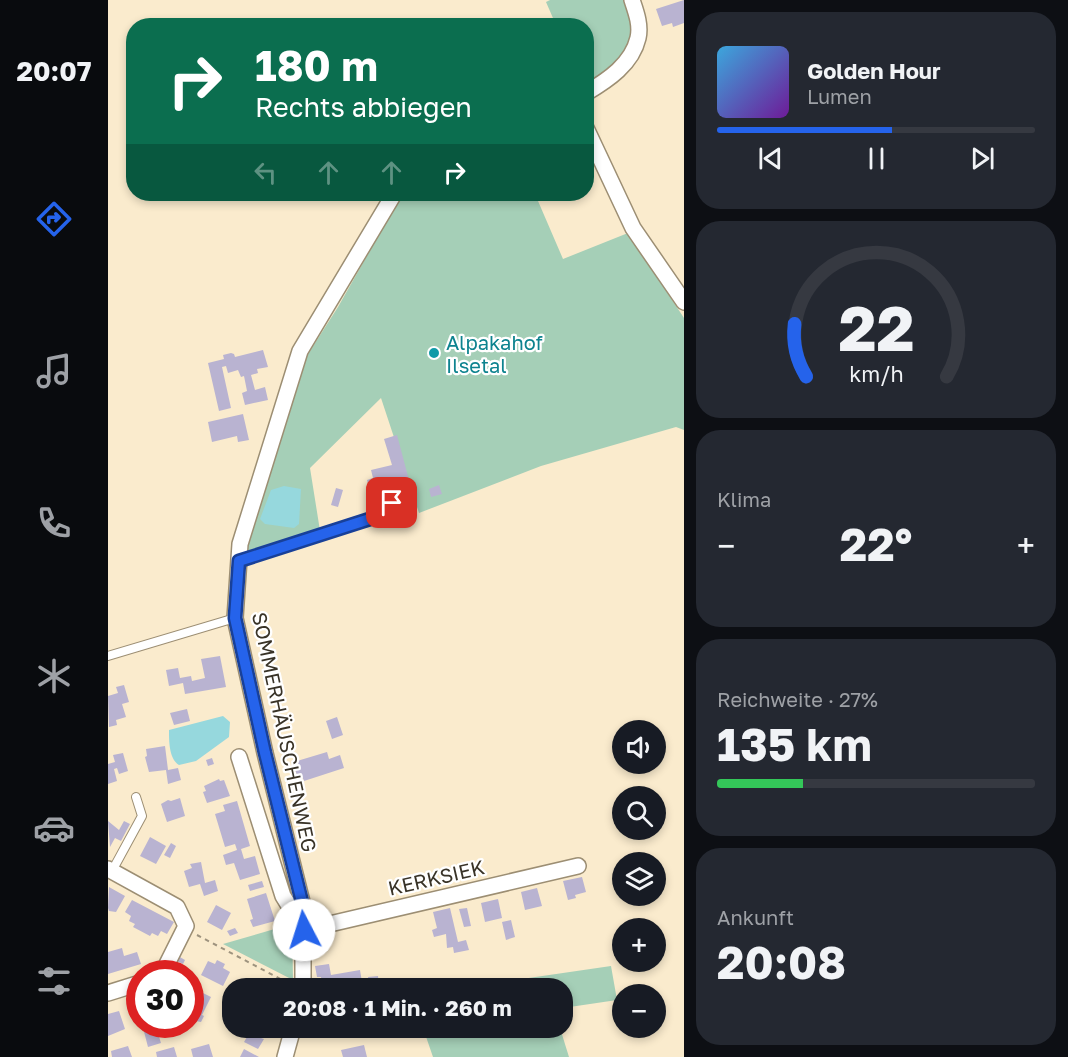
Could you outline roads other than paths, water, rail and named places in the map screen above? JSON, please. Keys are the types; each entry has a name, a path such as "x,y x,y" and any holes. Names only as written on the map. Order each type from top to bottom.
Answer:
{"street":[{"path":"594,88 612,77 630,56 638,37 638,18 632,0"},
{"path":"594,146 633,228 684,302"},
{"name":"SOMMERHÄUSCHENWEG","path":"298,978 304,930 303,906 265,753 235,618 240,544 300,351 390,201"},
{"path":"239,757 283,896 304,930"},
{"name":"KERKSIEK","path":"304,930 578,866"},
{"path":"110,870 177,907 186,926 169,960"},
{"path":"108,993 126,987"},
{"path":"285,1057 290,1038"}],"lane":[{"path":"239,561 379,516 386,512 392,503"},
{"path":"108,656 235,618"},
{"path":"110,870 142,816 136,797"}],"water":[{"path":"284,486 301,489 299,524 294,528 265,524 260,519 271,490"},
{"path":"223,716 230,722 229,737 196,761 179,765 173,759 169,730"}],"place":[{"name":"Alpakahof Ilsetal","path":"434,353"}]}
